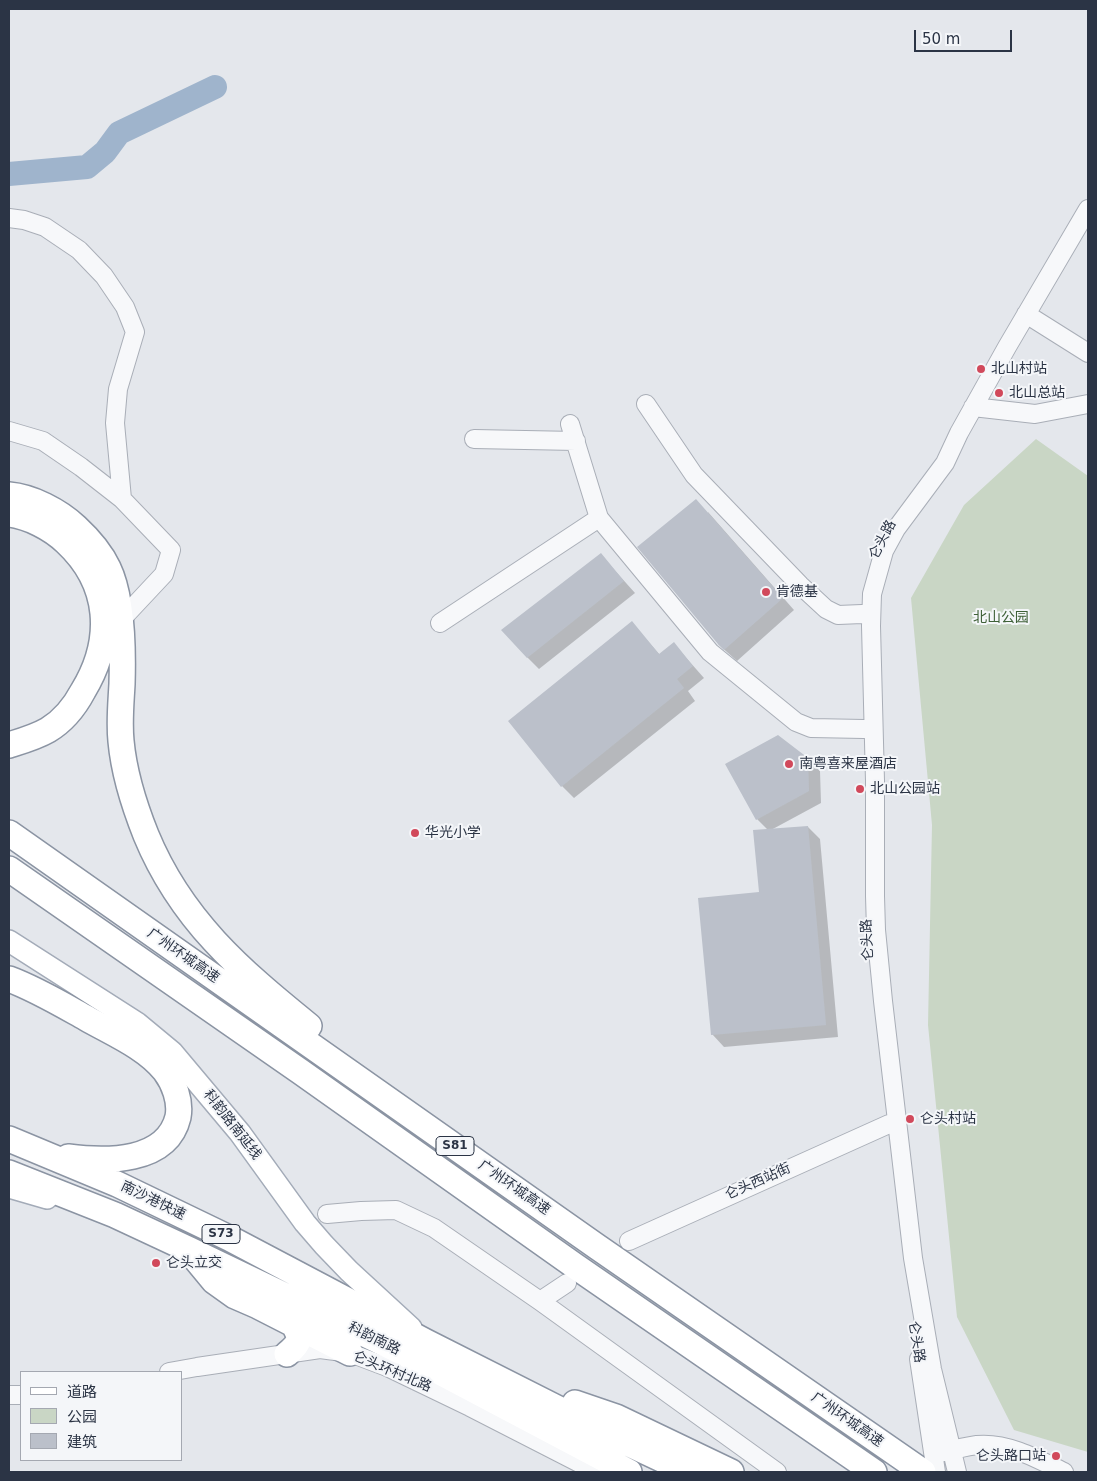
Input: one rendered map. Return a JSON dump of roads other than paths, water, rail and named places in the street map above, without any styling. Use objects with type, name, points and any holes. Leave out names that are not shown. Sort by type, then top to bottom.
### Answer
[{"type":"highway","points":[[11,500],[68,519],[86,536],[98,551],[109,570],[120,610],[122,666],[121,739],[124,765],[130,791],[141,822],[158,861],[171,884],[199,924],[231,960],[280,1003],[450,1142]]},
{"type":"highway","points":[[9,745],[30,739],[49,729],[65,716],[89,681],[97,663],[102,643],[104,621],[101,596],[92,572],[77,552],[58,535],[38,523],[17,515],[11,500]]},
{"type":"highway","name":"广州环城高速","points":[[9,833],[596,1246],[902,1458],[936,1459]]},
{"type":"highway","name":"广州环城高速","points":[[9,869],[575,1266],[874,1472]]},
{"type":"highway","points":[[9,883],[301,1072]]},
{"type":"highway","points":[[9,978],[58,1002],[140,1050],[165,1071],[173,1085],[178,1100],[175,1126],[168,1138],[157,1147],[145,1153],[132,1156],[100,1158],[46,1154]]},
{"type":"highway","name":"南沙港快速","points":[[10,1138],[117,1184],[229,1238],[426,1342]]},
{"type":"highway","name":"南沙港快速","points":[[9,1173],[115,1215]]},
{"type":"highway","name":"科韵南路","points":[[115,1215],[400,1351],[600,1466],[629,1472]]},
{"type":"highway","points":[[190,1250],[205,1272],[224,1289],[350,1353]]},
{"type":"highway","points":[[287,1354],[295,1347],[299,1338],[298,1331],[293,1324]]},
{"type":"highway","points":[[426,1342],[608,1434],[689,1472]]},
{"type":"highway","points":[[526,1392],[585,1406],[616,1417],[730,1472]]},
{"type":"main road","name":"科韵路南延线","points":[[9,941],[137,1024],[172,1052],[240,1133],[305,1223],[324,1245],[349,1271],[426,1342]]},
{"type":"main road","points":[[9,1187],[115,1215]]},
{"type":"street","name":"仑头路","points":[[936,1472],[932,1369],[913,1258],[881,983],[875,896],[872,594],[884,551],[896,529],[945,463],[973,408],[1088,209]]},
{"type":"street","points":[[9,218],[24,220],[45,227],[79,250],[104,276],[125,307],[135,332],[118,389],[115,423],[122,499]]},
{"type":"street","points":[[1026,314],[1088,353]]},
{"type":"street","points":[[646,404],[694,474],[800,585],[826,609],[832,612],[838,614],[862,614]]},
{"type":"street","points":[[973,408],[1035,414],[1088,404]]},
{"type":"street","points":[[570,424],[599,518],[710,652],[796,722],[811,728],[864,729]]},
{"type":"street","points":[[9,431],[43,441],[122,499],[170,550],[164,574],[120,621]]},
{"type":"street","name":"仑头路","points":[[957,1472],[936,1459],[907,1282],[870,982],[867,937],[866,788],[861,639],[865,585],[870,563],[882,536],[911,490],[942,450],[959,433]]},
{"type":"street","points":[[474,439],[576,441]]},
{"type":"street","points":[[440,623],[599,518]]},
{"type":"street","name":"仑头西站街","points":[[629,1241],[889,1124]]},
{"type":"street","points":[[326,1214],[396,1210],[434,1228],[540,1301],[777,1472]]},
{"type":"street","points":[[540,1301],[567,1283]]},
{"type":"street","name":"仑头环村北路","points":[[175,1371],[320,1349],[350,1353],[387,1367],[600,1466]]},
{"type":"street","points":[[936,1459],[979,1445],[1002,1447],[1028,1454],[1064,1472]]},
{"type":"waterway","points":[[9,174],[87,167],[105,152],[119,133],[215,87]]},
{"type":"place","name":"北山村站","points":[[981,369]]},
{"type":"place","name":"北山总站","points":[[999,393]]},
{"type":"place","name":"肯德基","points":[[766,592]]},
{"type":"place","name":"南粤喜来屋酒店","points":[[789,764]]},
{"type":"place","name":"北山公园站","points":[[860,789]]},
{"type":"place","name":"华光小学","points":[[415,833]]},
{"type":"place","name":"仑头村站","points":[[910,1119]]},
{"type":"place","name":"仑头立交","points":[[156,1263]]},
{"type":"place","name":"仑头路口站","points":[[1056,1456]]},
{"type":"park label","name":"北山公园","points":[[1001,618]]}]
